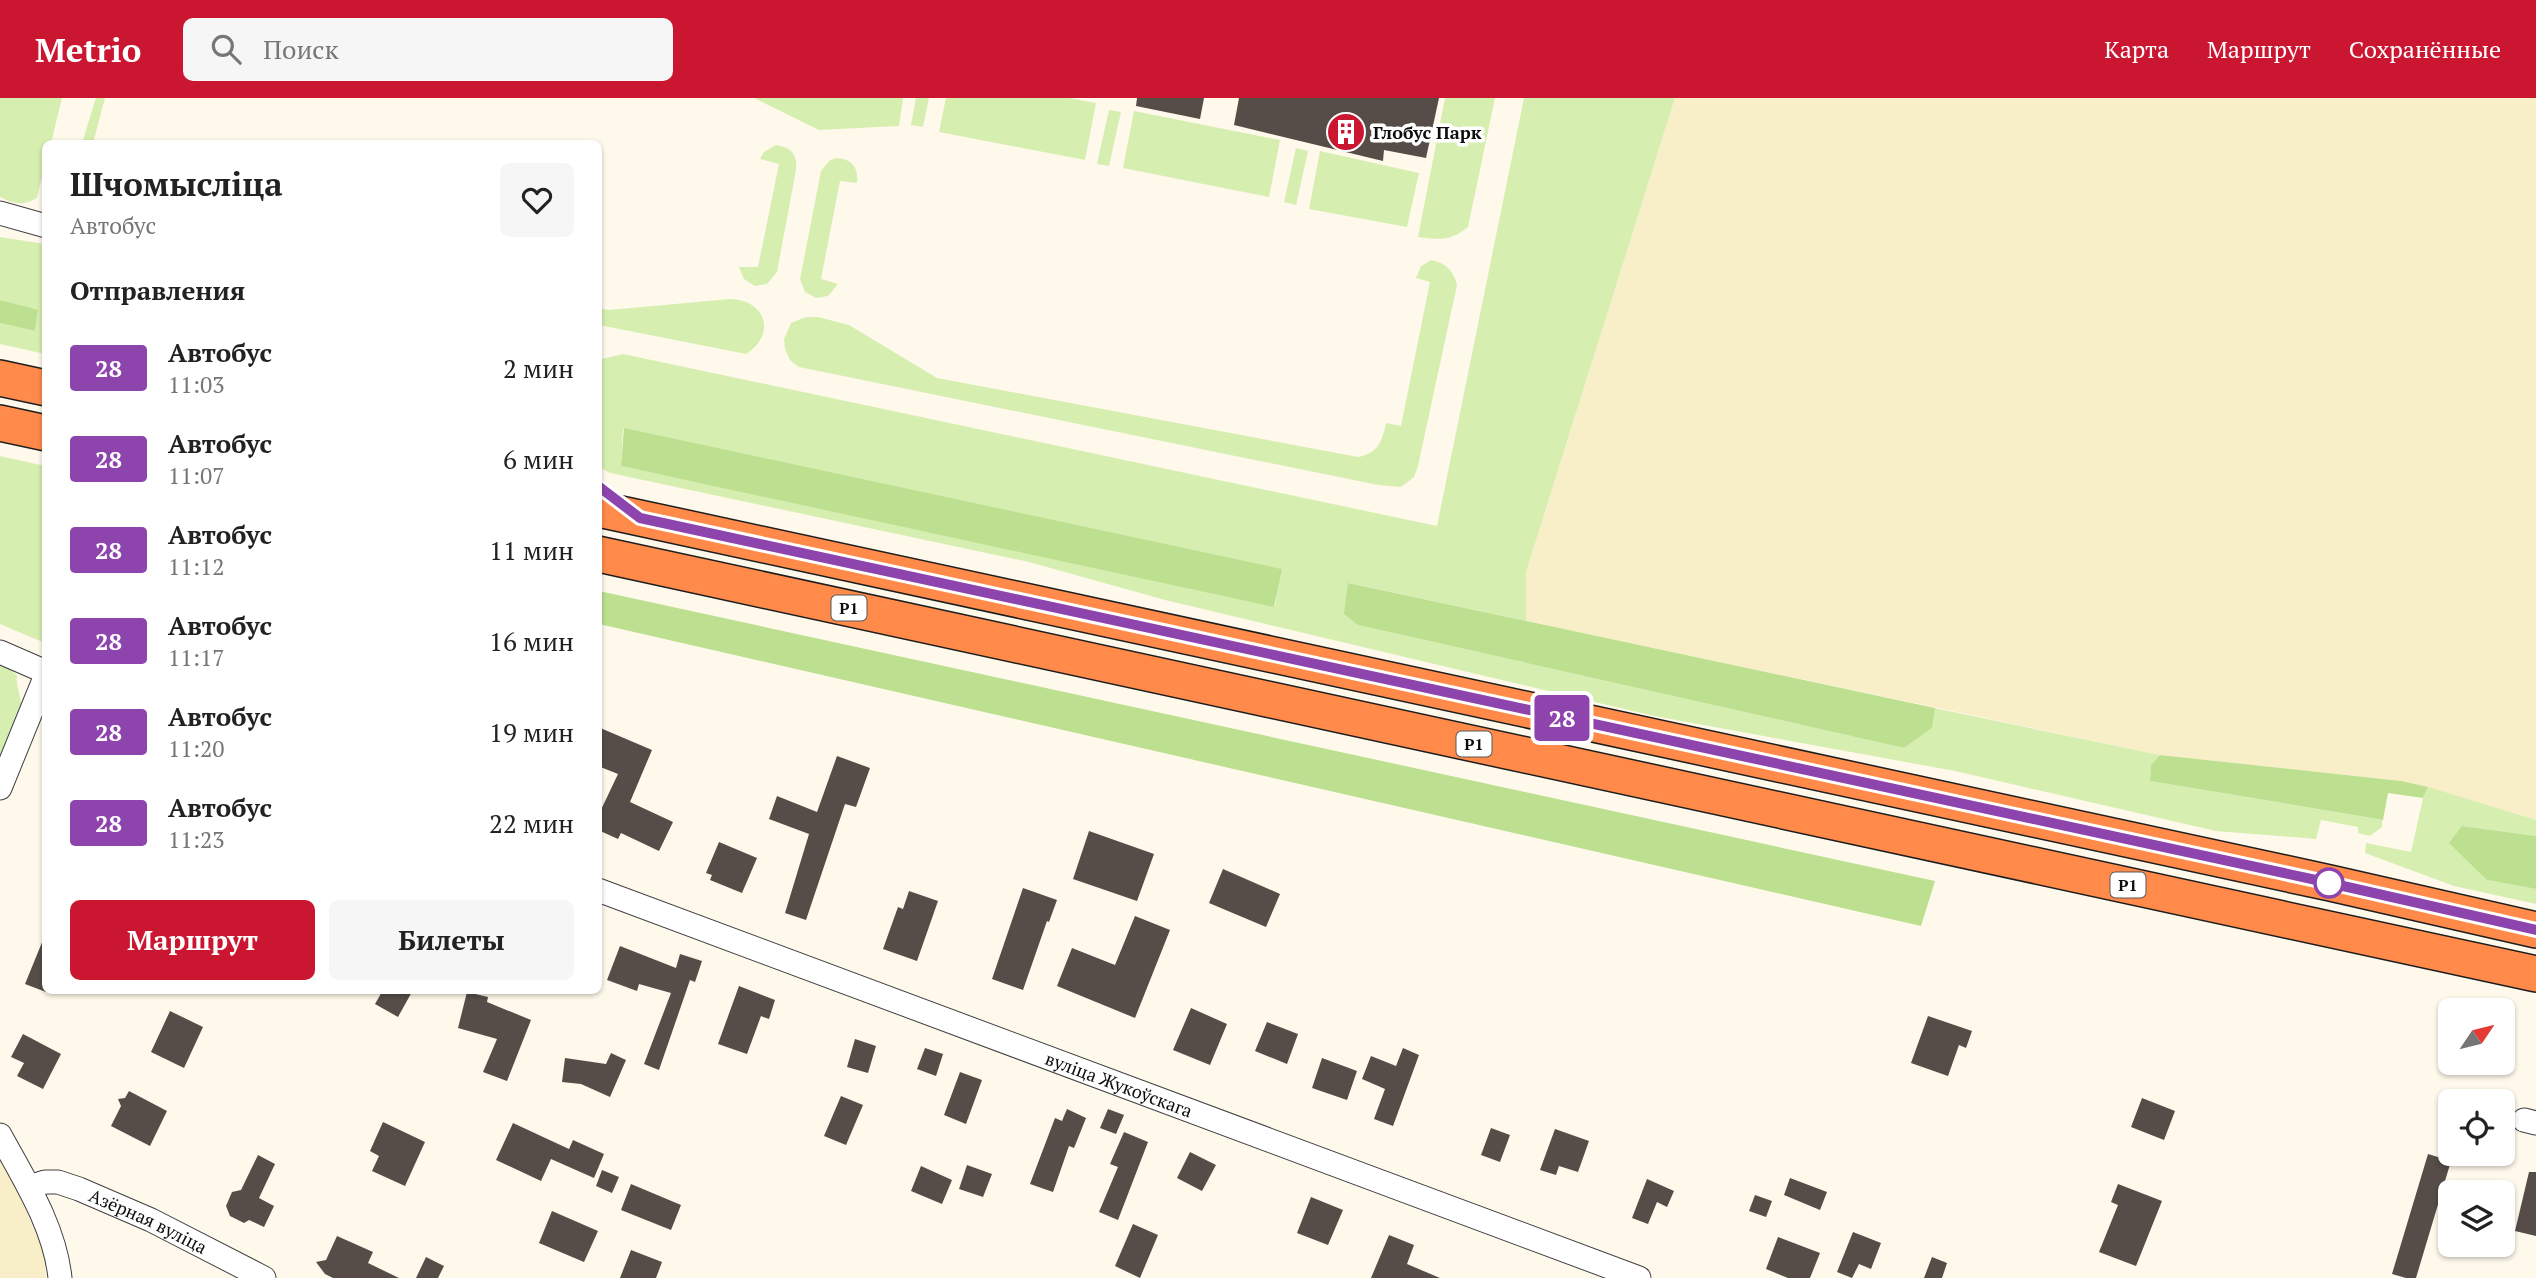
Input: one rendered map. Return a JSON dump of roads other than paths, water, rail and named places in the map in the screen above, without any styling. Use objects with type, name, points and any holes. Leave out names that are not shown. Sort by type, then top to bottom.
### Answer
[{"type":"highway","points":[[0,378],[42,387]]},
{"type":"highway","points":[[0,423],[42,432]]},
{"type":"highway","points":[[602,489],[640,518]]},
{"type":"highway","points":[[602,510],[2330,883],[2536,930]]},
{"type":"highway","name":"Р1","points":[[602,555],[2536,974]]},
{"type":"street","points":[[0,213],[42,225]]},
{"type":"street","points":[[0,652],[42,672]]},
{"type":"street","points":[[0,788],[42,684]]},
{"type":"street","name":"вуліца Жукоўскага","points":[[602,891],[1639,1278]]},
{"type":"street","points":[[0,1135],[29,1187],[47,1228],[60,1278]]},
{"type":"street","name":"Азёрная вуліца","points":[[29,1187],[45,1182],[58,1182],[79,1189],[152,1220],[264,1278]]},
{"type":"place","name":"Глобус Парк","points":[[1346,132]]}]
